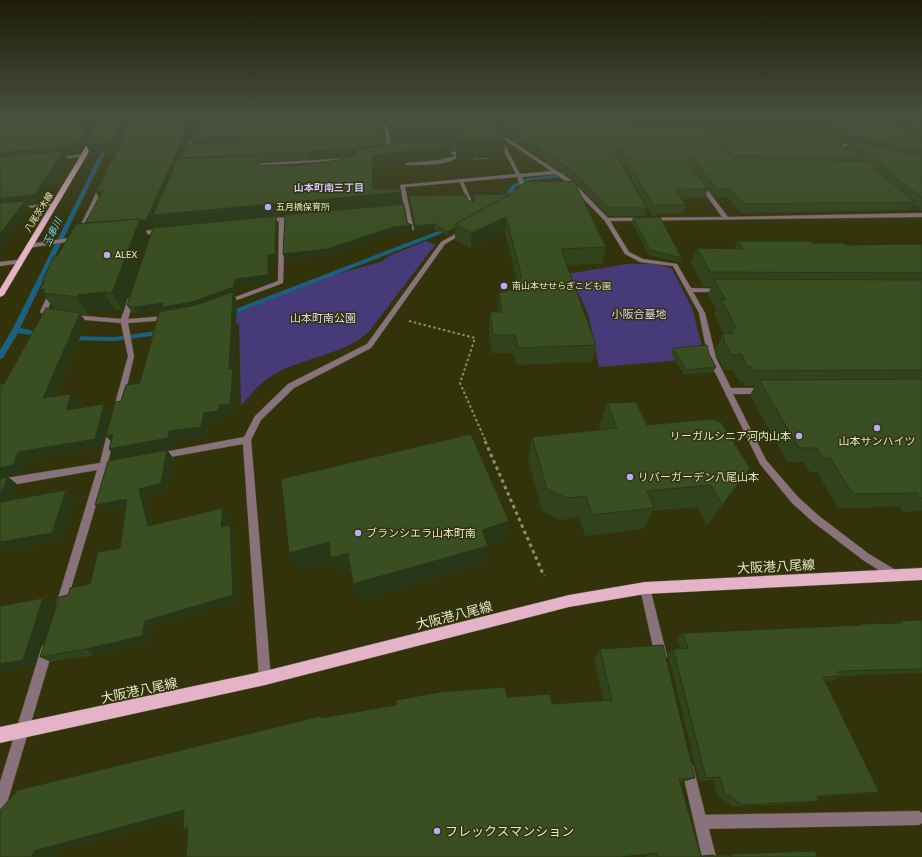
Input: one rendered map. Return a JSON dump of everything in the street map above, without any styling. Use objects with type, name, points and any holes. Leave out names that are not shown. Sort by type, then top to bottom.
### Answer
[{"type":"main road","name":"八尾茨木線","points":[[0,295],[83,157]]},
{"type":"main road","name":"大阪港八尾線","points":[[0,735],[265,678],[609,593],[645,588],[922,574]]},
{"type":"street","points":[[53,158],[63,157]]},
{"type":"street","points":[[183,161],[184,157]]},
{"type":"street","points":[[407,164],[445,161],[456,157]]},
{"type":"street","points":[[509,157],[526,191],[520,196]]},
{"type":"street","points":[[534,157],[569,181],[607,220],[627,253],[642,261],[675,265],[691,290],[702,313],[712,358],[763,462],[795,500],[834,533],[866,557],[895,575]]},
{"type":"street","points":[[242,165],[259,168],[354,158],[355,164]]},
{"type":"street","points":[[412,229],[402,186],[557,172]]},
{"type":"street","points":[[74,246],[104,181]]},
{"type":"street","points":[[461,181],[471,204]]},
{"type":"street","points":[[698,181],[726,218]]},
{"type":"street","points":[[0,210],[55,204]]},
{"type":"street","points":[[391,209],[407,207]]},
{"type":"street","points":[[914,210],[921,216]]},
{"type":"street","points":[[646,212],[650,219]]},
{"type":"street","points":[[607,220],[921,216]]},
{"type":"street","points":[[259,222],[305,217]]},
{"type":"street","points":[[218,305],[281,282],[282,219]]},
{"type":"street","points":[[265,678],[247,440],[258,418],[292,386],[369,346],[444,243],[469,228]]},
{"type":"street","points":[[130,234],[168,230]]},
{"type":"street","points":[[29,246],[85,238]]},
{"type":"street","points":[[0,264],[19,262]]},
{"type":"street","points":[[55,285],[43,312],[70,317],[124,321],[171,317]]},
{"type":"street","points":[[691,290],[723,290]]},
{"type":"street","points":[[58,614],[103,466],[131,356],[124,321],[134,291]]},
{"type":"street","points":[[729,391],[767,391]]},
{"type":"street","points":[[149,458],[247,440]]},
{"type":"street","points":[[0,483],[119,463]]},
{"type":"street","points":[[645,588],[664,671]]},
{"type":"street","points":[[0,803],[51,637]]},
{"type":"street","points":[[686,762],[709,857]]},
{"type":"street","points":[[701,822],[919,818]]},
{"type":"path","points":[[391,316],[475,338],[460,383],[544,576]]},
{"type":"green space","name":"山本町南公園","points":[[426,241],[435,245],[368,333],[345,347],[299,363],[270,377],[256,388],[241,406],[239,323],[210,333],[186,333],[333,275],[381,262],[391,255]]},
{"type":"green space","name":"小阪合墓地","points":[[627,264],[656,264],[672,269],[692,308],[705,358],[599,367],[589,317],[581,298],[567,274]]},
{"type":"building","points":[[0,157],[59,157],[35,194],[0,199]]},
{"type":"building","points":[[114,157],[175,157],[146,220],[140,221],[140,219],[85,223],[103,191],[96,192],[106,175],[104,175]]},
{"type":"building","points":[[181,157],[202,157],[181,158]]},
{"type":"building","points":[[252,157],[255,162],[260,165],[293,166],[338,160],[349,157],[372,157],[373,189],[400,189],[401,192],[153,215],[178,159]]},
{"type":"building","points":[[552,157],[617,157],[647,208],[610,208],[573,171]]},
{"type":"building","points":[[625,157],[731,157],[865,161],[915,202],[744,204],[731,189],[717,189],[692,159],[689,159],[687,163],[708,189],[675,190],[686,205],[657,205],[658,208],[655,208]]},
{"type":"building","points":[[815,157],[856,157],[857,158]]},
{"type":"building","points":[[871,157],[922,157],[922,198]]},
{"type":"building","points":[[574,181],[606,247],[561,249],[596,345],[518,348],[515,335],[493,335],[490,312],[502,312],[499,292],[518,290],[515,278],[522,278],[506,217],[471,233],[455,224],[512,193],[525,182]]},
{"type":"building","points":[[511,194],[455,224],[455,228],[448,232],[434,224],[415,226],[409,196],[466,195],[468,200],[473,202],[475,199],[473,195]]},
{"type":"building","points":[[25,201],[0,234],[0,203]]},
{"type":"building","points":[[404,204],[407,223],[412,225],[394,227],[327,249],[283,254],[285,215]]},
{"type":"building","points":[[276,216],[275,254],[268,255],[268,275],[235,279],[234,287],[192,302],[162,307],[163,303],[134,307],[127,305],[153,228]]},
{"type":"building","points":[[660,217],[682,258],[650,250],[633,218]]},
{"type":"building","points":[[140,219],[112,293],[104,292],[78,295],[77,297],[43,293],[45,289],[40,290],[45,281],[42,281],[54,256],[58,255],[76,224]]},
{"type":"building","points":[[738,241],[810,241],[812,243],[843,243],[846,245],[922,244],[922,273],[710,272],[697,248],[743,249]]},
{"type":"building","points":[[714,279],[922,280],[922,370],[753,371],[751,367],[748,367],[741,354],[732,355],[725,343],[723,334],[734,333],[731,328],[736,328],[721,299],[726,300]]},
{"type":"building","points":[[233,292],[229,369],[233,369],[230,404],[219,405],[218,411],[204,413],[201,427],[169,431],[168,438],[109,449],[113,435],[106,436],[115,402],[121,401],[126,385],[140,383],[159,312],[196,305]]},
{"type":"building","points":[[46,308],[80,313],[43,398],[71,394],[66,410],[104,404],[95,439],[18,452],[13,465],[0,468],[0,384],[4,384]]},
{"type":"building","points":[[707,345],[709,354],[716,367],[686,370],[673,348]]},
{"type":"building","points":[[922,379],[922,498],[920,498],[917,493],[853,494],[830,458],[823,458],[817,448],[799,448],[759,380]]},
{"type":"building","points":[[636,402],[647,425],[710,419],[721,422],[750,468],[722,505],[711,485],[647,491],[654,508],[592,515],[586,496],[567,498],[547,489],[532,437],[617,428],[607,403]]},
{"type":"building","points":[[471,434],[509,521],[482,530],[488,546],[353,584],[348,553],[331,558],[329,542],[289,553],[281,479]]},
{"type":"building","points":[[167,450],[161,483],[139,489],[148,526],[223,508],[221,527],[230,525],[233,595],[145,621],[142,636],[86,649],[40,657],[59,597],[68,595],[70,588],[90,584],[98,552],[120,548],[127,499],[95,505],[108,461]]},
{"type":"building","points":[[8,477],[0,495],[0,478]]},
{"type":"building","points":[[66,490],[52,533],[0,542],[0,502]]},
{"type":"building","points":[[43,598],[23,660],[0,664],[0,606]]},
{"type":"building","points":[[922,620],[922,669],[839,671],[841,676],[823,677],[879,792],[816,796],[819,801],[742,805],[725,793],[720,777],[706,778],[673,649],[688,648],[683,633],[902,623],[900,621]]},
{"type":"building","points":[[663,645],[695,778],[679,779],[701,856],[714,855],[716,857],[658,857],[657,853],[621,857],[186,857],[188,827],[183,829],[184,810],[34,851],[32,857],[0,857],[0,810],[18,790],[321,716],[321,718],[396,705],[396,700],[440,692],[505,687],[507,697],[550,694],[552,704],[612,700],[600,649]]},
{"type":"building","points":[[815,851],[817,857],[731,857],[732,854]]},
{"type":"waterway","name":"玉串川","points":[[16,330],[101,157]]},
{"type":"waterway","points":[[501,201],[507,197],[514,186],[529,179],[555,176],[572,171],[573,169]]},
{"type":"waterway","points":[[226,314],[451,228]]},
{"type":"waterway","name":"玉串川","points":[[0,356],[16,330]]},
{"type":"waterway","points":[[16,330],[44,335]]},
{"type":"waterway","points":[[67,338],[114,339],[164,332]]},
{"type":"place","name":"五月橋保育所","points":[[268,207]]},
{"type":"place","name":"ALEX","points":[[107,255]]},
{"type":"place","name":"南山本せせらぎこども園","points":[[504,286]]},
{"type":"place","name":"山本サンハイツ","points":[[877,428]]},
{"type":"place","name":"リーガルシニア河内山本","points":[[799,436]]},
{"type":"place","name":"リバーガーデン八尾山本","points":[[630,477]]},
{"type":"place","name":"ブランシエラ山本町南","points":[[358,533]]},
{"type":"place","name":"フレックスマンション","points":[[437,831]]},
{"type":"district","name":"山本町南三丁目","points":[[329,187]]}]
